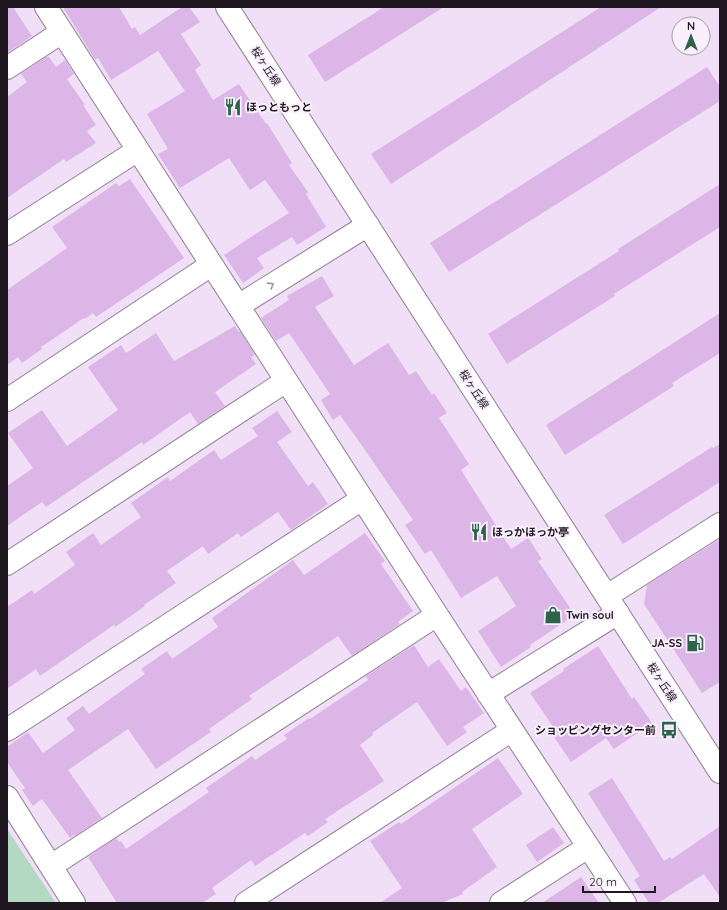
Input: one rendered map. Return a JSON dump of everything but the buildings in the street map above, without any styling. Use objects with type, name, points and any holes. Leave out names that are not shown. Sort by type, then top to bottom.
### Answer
[{"type":"street","points":[[46,7],[488,694],[625,903]]},
{"type":"street","name":"桜ヶ丘線","points":[[228,7],[720,772]]},
{"type":"street","points":[[7,68],[62,32]]},
{"type":"street","points":[[7,234],[138,150]]},
{"type":"street","points":[[238,306],[368,226]]},
{"type":"street","points":[[7,400],[211,264]]},
{"type":"street","points":[[7,564],[286,381]]},
{"type":"street","points":[[7,730],[362,499]]},
{"type":"street","points":[[488,694],[613,605],[720,524]]},
{"type":"street","points":[[51,866],[437,615]]},
{"type":"street","points":[[246,903],[512,730]]},
{"type":"street","points":[[7,797],[74,903]]},
{"type":"street","points":[[501,903],[588,847]]},
{"type":"green space","points":[[7,829],[56,903],[7,903]]},
{"type":"place","name":"ほっともっと","points":[[233,107]]},
{"type":"place","name":"ほっかほっか亭","points":[[479,532]]},
{"type":"place","name":"Twin soul","points":[[553,615]]},
{"type":"place","name":"JA-SS","points":[[695,643]]},
{"type":"place","name":"ショッピングセンター前","points":[[669,730]]}]
